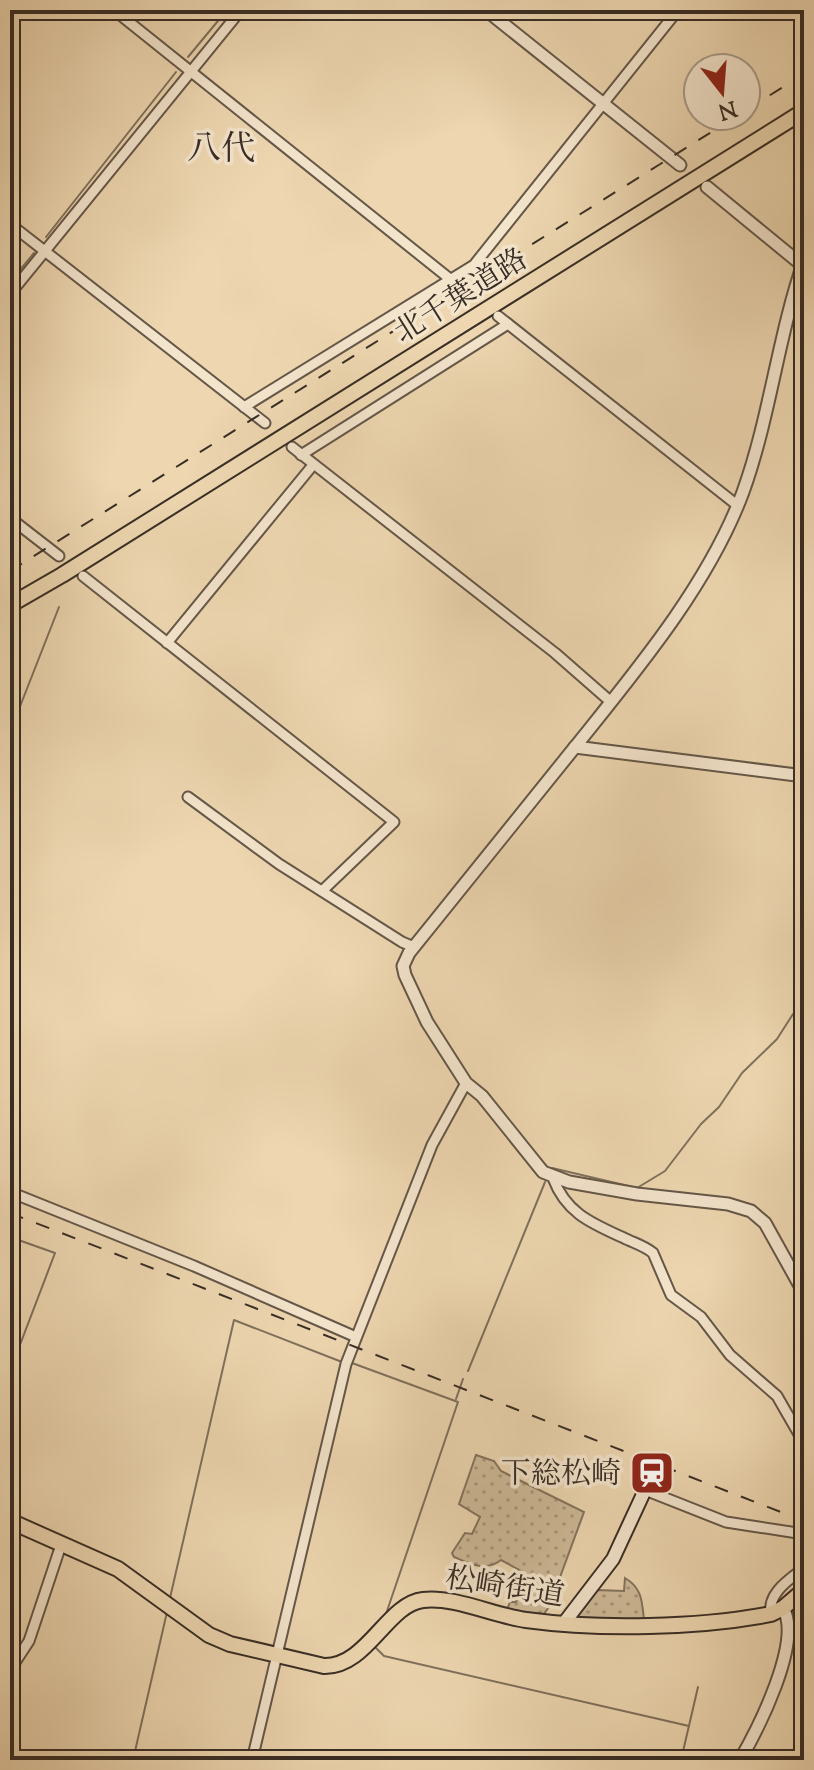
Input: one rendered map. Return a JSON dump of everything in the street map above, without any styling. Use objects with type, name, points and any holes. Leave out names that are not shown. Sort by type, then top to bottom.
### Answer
[{"type":"main road","name":"北千葉道路","points":[[10,605],[804,111]]},
{"type":"main road","name":"北千葉道路","points":[[10,595],[143,523]]},
{"type":"main road","points":[[564,1623],[613,1559],[645,1490]]},
{"type":"main road","name":"松崎街道","points":[[10,1521],[118,1569],[209,1635],[230,1644],[324,1666],[338,1665],[355,1655],[405,1608],[426,1599],[513,1618],[564,1623],[688,1624],[777,1611]]},
{"type":"main road","points":[[777,1611],[804,1590]]},
{"type":"street","points":[[114,10],[470,295]]},
{"type":"street","points":[[10,294],[241,10]]},
{"type":"street","points":[[486,10],[680,165]]},
{"type":"street","points":[[244,407],[474,265],[678,10]]},
{"type":"street","points":[[707,187],[803,263],[747,479],[737,505],[712,554],[656,646],[414,947],[403,966],[407,983],[427,1022],[466,1083],[482,1096],[532,1159],[553,1178],[560,1198],[585,1218],[653,1253],[671,1295],[701,1317],[730,1355],[777,1396],[804,1443]]},
{"type":"street","points":[[10,224],[265,423]]},
{"type":"street","points":[[498,316],[737,505]]},
{"type":"street","points":[[301,455],[508,324]]},
{"type":"street","points":[[292,447],[555,653],[611,702]]},
{"type":"street","points":[[167,643],[313,465]]},
{"type":"street","points":[[10,518],[59,556]]},
{"type":"street","points":[[83,576],[394,822],[322,891]]},
{"type":"street","points":[[575,747],[804,776]]},
{"type":"street","points":[[188,797],[279,864],[414,947]]},
{"type":"street","points":[[252,1760],[342,1379],[432,1145],[466,1083]]},
{"type":"street","points":[[553,1178],[637,1194],[728,1204],[751,1211],[765,1223],[804,1293]]},
{"type":"street","points":[[10,1192],[194,1266],[356,1337]]},
{"type":"street","points":[[645,1490],[726,1522],[804,1534]]},
{"type":"street","points":[[10,1670],[29,1641],[62,1542]]},
{"type":"street","points":[[740,1760],[781,1673],[787,1617],[770,1603],[777,1592],[804,1568]]},
{"type":"shaded area","points":[[476,1455],[494,1461],[501,1471],[584,1512],[549,1607],[540,1619],[506,1612],[510,1602],[516,1602],[523,1572],[501,1560],[489,1566],[478,1566],[454,1557],[452,1553],[465,1533],[472,1534],[480,1517],[459,1504]]},
{"type":"shaded area","points":[[625,1578],[638,1591],[644,1620],[577,1620],[576,1614],[597,1590],[624,1591]]},
{"type":"waterway","points":[[188,57],[227,10]]},
{"type":"waterway","points":[[46,237],[176,72]]},
{"type":"waterway","points":[[10,282],[34,253]]},
{"type":"waterway","points":[[10,732],[59,607]]},
{"type":"waterway","points":[[551,1170],[637,1188],[665,1171],[701,1124],[719,1107],[742,1073],[777,1039],[793,1014],[804,1015]]},
{"type":"waterway","points":[[468,1371],[545,1182]]},
{"type":"waterway","points":[[10,1237],[55,1253],[10,1371]]},
{"type":"waterway","points":[[170,1598],[234,1320],[342,1362]]},
{"type":"waterway","points":[[352,1363],[458,1402],[386,1614]]},
{"type":"waterway","points":[[456,1399],[463,1379]]},
{"type":"waterway","points":[[133,1760],[167,1612]]},
{"type":"waterway","points":[[374,1646],[384,1656],[689,1726]]},
{"type":"waterway","points":[[681,1760],[698,1687]]},
{"type":"waterway","points":[[732,1760],[744,1742]]},
{"type":"railway","points":[[762,100],[804,74]]},
{"type":"railway","points":[[10,571],[711,132]]},
{"type":"railway","points":[[10,1213],[804,1521]]},
{"type":"place","name":"下総松崎","points":[[652,1473]]},
{"type":"district","name":"八代","points":[[221,147]]}]
